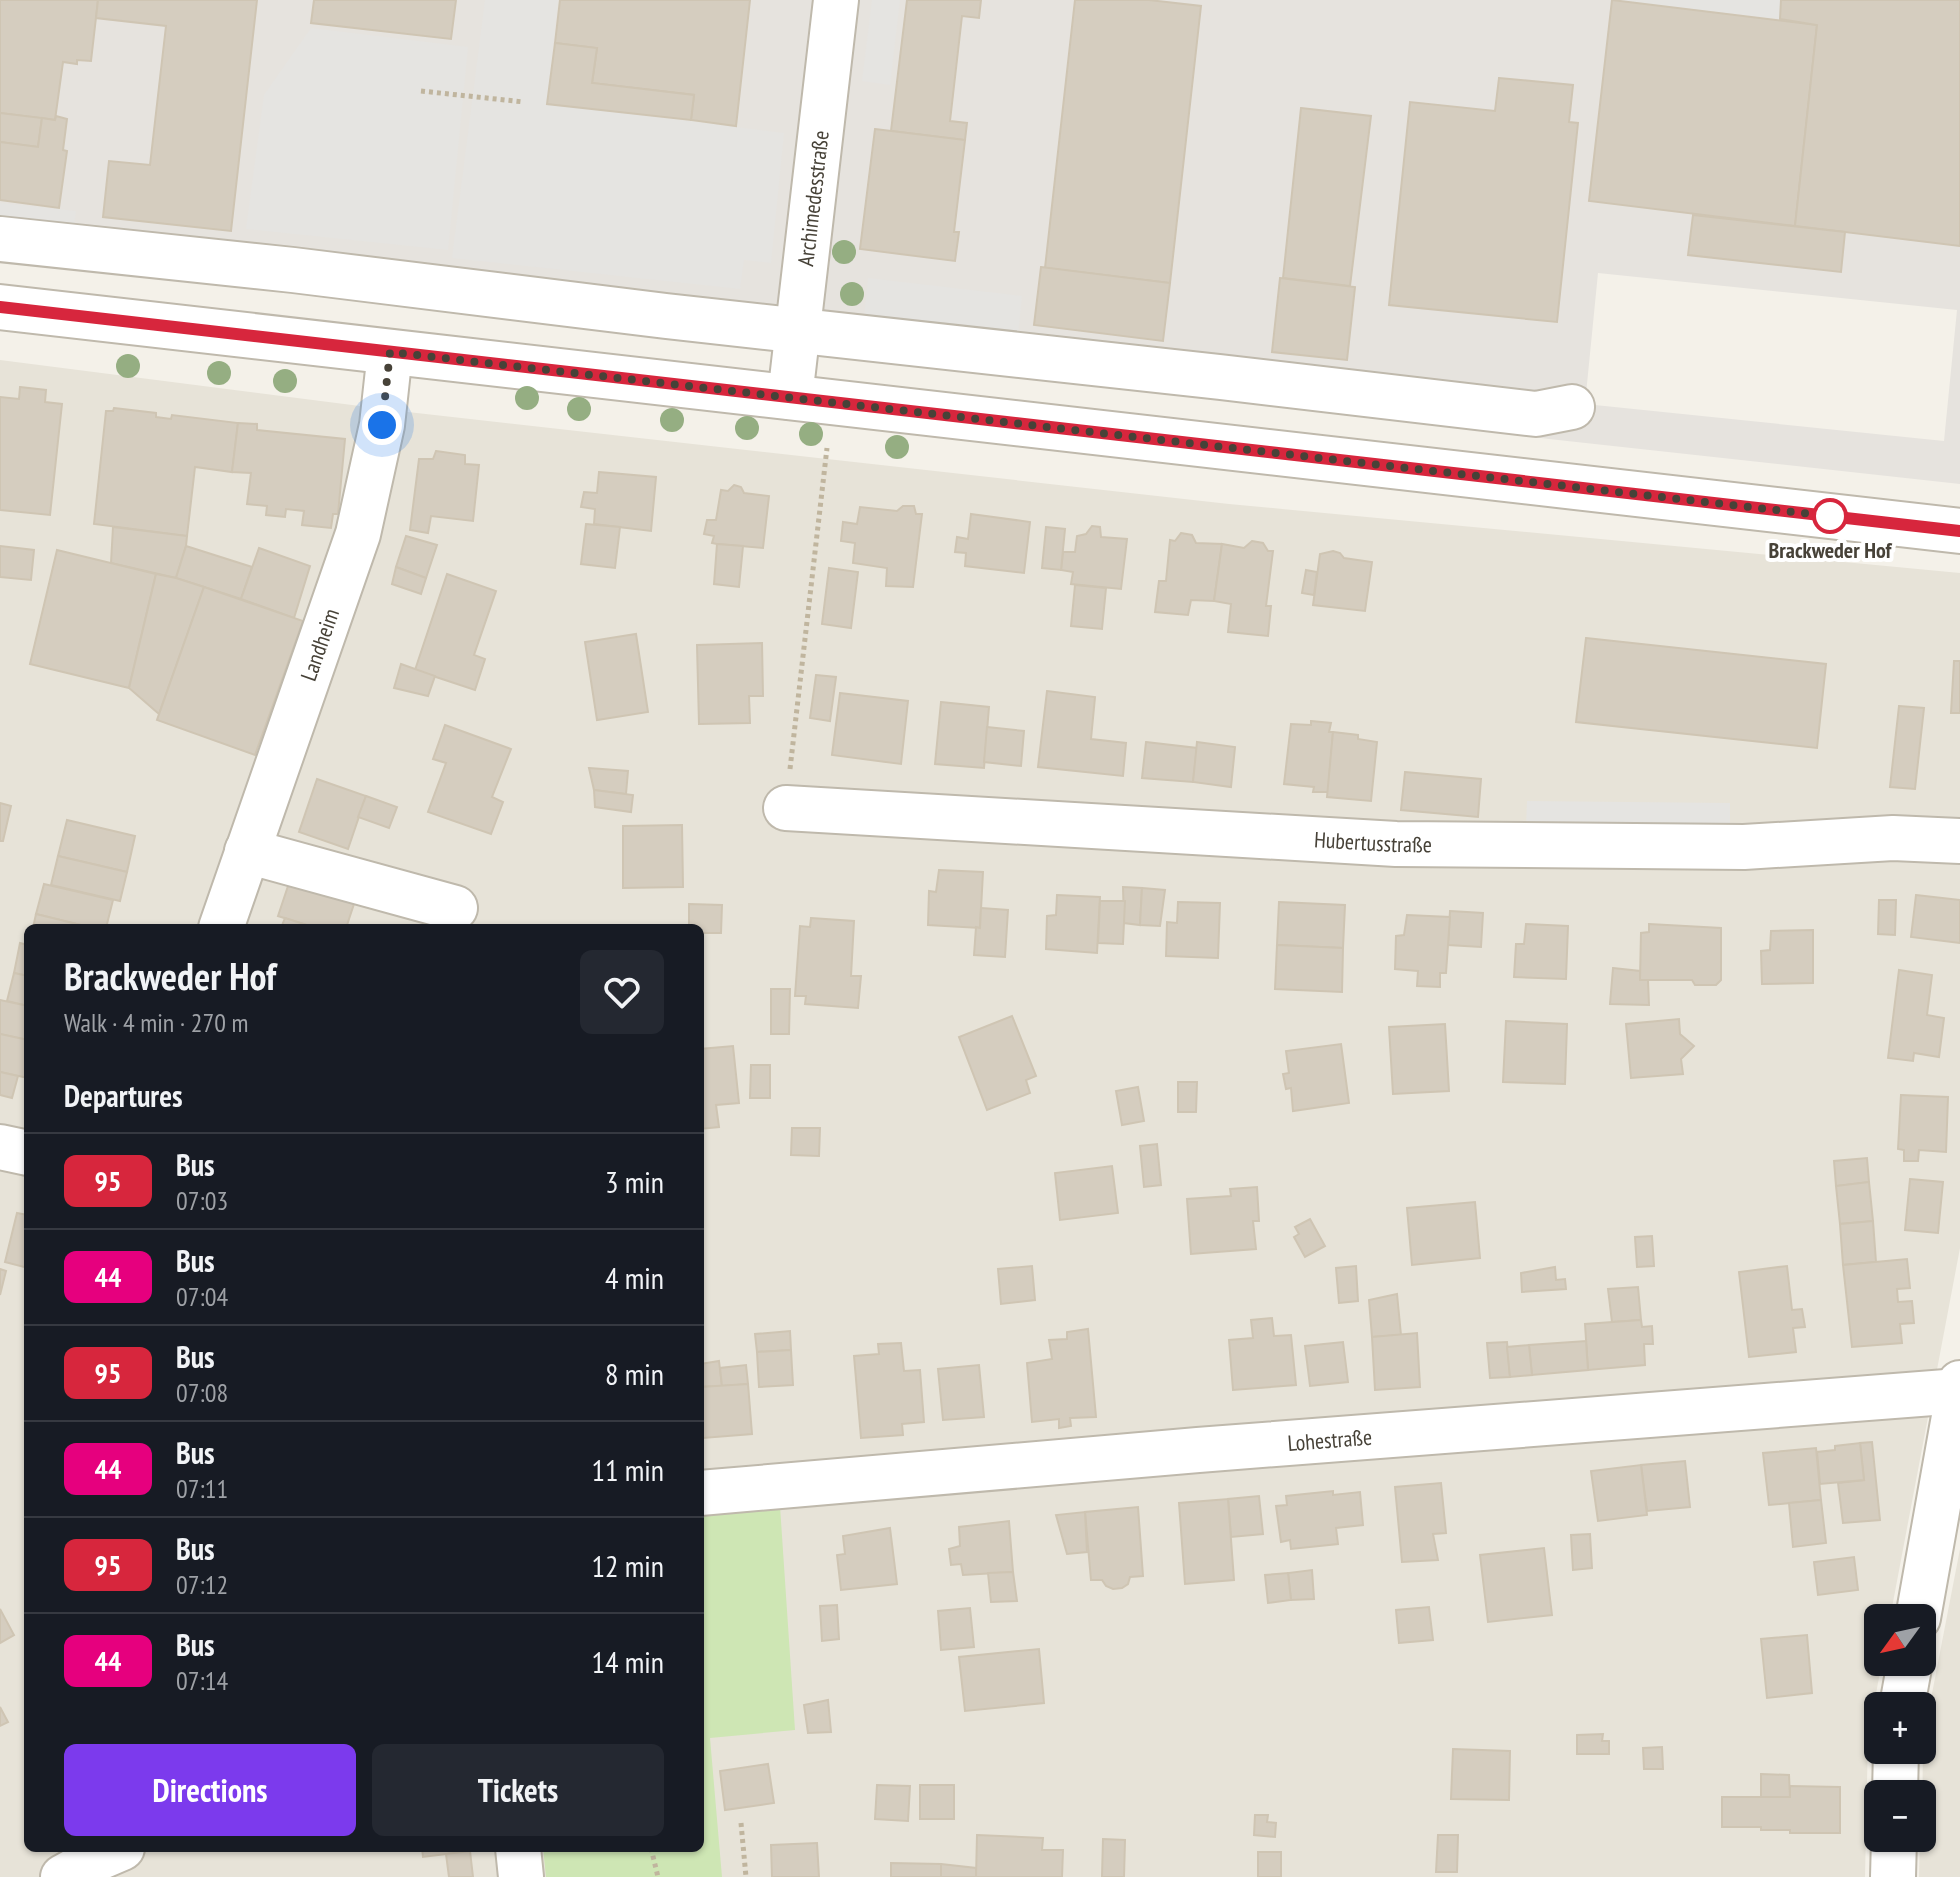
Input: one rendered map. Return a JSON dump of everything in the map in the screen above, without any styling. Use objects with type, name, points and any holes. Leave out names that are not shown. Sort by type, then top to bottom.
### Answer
[{"type":"street","name":"Archimedesstraße","points":[[790,397],[836,0]]},
{"type":"street","points":[[0,239],[1536,414],[1572,407]]},
{"type":"street","points":[[0,307],[1960,531]]},
{"type":"street","name":"Landheim","points":[[222,924],[358,534],[382,425],[390,352]]},
{"type":"street","points":[[1378,465],[1387,396]]},
{"type":"street","name":"Hubertusstraße","points":[[786,808],[1396,844],[1730,847],[1893,838],[1960,841]]},
{"type":"street","points":[[247,851],[455,908]]},
{"type":"street","points":[[0,1147],[24,1152]]},
{"type":"street","points":[[1920,1604],[1959,1387]]},
{"type":"street","name":"Lohestraße","points":[[704,1493],[1959,1387]]},
{"type":"street","points":[[63,1877],[113,1852]]},
{"type":"street","points":[[518,1852],[521,1877]]},
{"type":"street","points":[[1893,1877],[1894,1852]]},
{"type":"path","points":[[421,91],[524,102]]},
{"type":"path","points":[[786,808],[827,448]]},
{"type":"path","points":[[741,1823],[746,1877]]},
{"type":"path","points":[[652,1852],[658,1877]]},
{"type":"shaded area","points":[[0,0],[1960,0],[1960,484],[1549,439],[0,255]],"holes":[[[1598,273],[1957,310],[1944,441],[1585,404]]]},
{"type":"shaded area","points":[[485,0],[558,0],[547,104],[784,133],[771,263],[744,260],[740,289],[452,258]]},
{"type":"shaded area","points":[[872,0],[900,0],[890,85],[862,81]]},
{"type":"shaded area","points":[[1609,0],[1781,0],[1780,19]]},
{"type":"shaded area","points":[[311,28],[468,47],[448,250],[246,229],[264,95]]},
{"type":"shaded area","points":[[0,203],[76,211],[74,226],[0,218]]},
{"type":"shaded area","points":[[868,278],[1022,296],[1018,335],[864,317]]},
{"type":"shaded area","points":[[0,360],[399,411],[1229,504],[1960,573],[1960,1248],[1893,1604],[1864,1604],[1864,1676],[1879,1676],[1876,1692],[1864,1692],[1864,1764],[1867,1764],[1867,1780],[1864,1780],[1865,1877],[0,1877]]},
{"type":"shaded area","points":[[1527,801],[1730,803],[1730,832],[1526,829]]},
{"type":"shaded area","points":[[1960,1549],[1960,1877],[1919,1877],[1920,1852],[1936,1852],[1936,1780],[1923,1780],[1923,1764],[1936,1764],[1936,1692],[1932,1692]]},
{"type":"green space","points":[[780,1506],[795,1730],[710,1738],[722,1877],[546,1877],[543,1852],[704,1852],[704,1514]]},
{"type":"building","points":[[0,0],[98,0],[91,61],[77,60],[77,64],[63,62],[55,120],[0,113]]},
{"type":"building","points":[[98,0],[257,0],[231,231],[103,217],[109,161],[150,165],[166,26],[96,18]]},
{"type":"building","points":[[314,0],[456,0],[451,39],[311,23]]},
{"type":"building","points":[[560,0],[750,0],[736,126],[691,120],[694,95],[592,83],[597,48],[555,43]]},
{"type":"building","points":[[907,0],[981,0],[979,18],[962,16],[950,121],[967,123],[965,140],[891,131]]},
{"type":"building","points":[[1075,0],[1149,0],[1201,6],[1170,283],[1045,268]]},
{"type":"building","points":[[1612,0],[1817,25],[1795,226],[1589,201]]},
{"type":"building","points":[[1781,0],[1960,0],[1960,246],[1795,226],[1817,25],[1780,19]]},
{"type":"building","points":[[555,43],[597,48],[592,83],[694,95],[691,120],[547,104]]},
{"type":"building","points":[[1499,78],[1573,85],[1569,122],[1578,123],[1557,322],[1389,305],[1410,102],[1495,111]]},
{"type":"building","points":[[1301,108],[1371,116],[1350,286],[1283,278]]},
{"type":"building","points":[[0,113],[42,118],[38,147],[0,142]]},
{"type":"building","points":[[56,116],[67,119],[63,150],[67,151],[59,208],[0,200],[0,142],[38,147],[42,118],[55,120]]},
{"type":"building","points":[[875,129],[965,140],[954,232],[959,232],[955,261],[860,249]]},
{"type":"building","points":[[1693,215],[1845,232],[1841,272],[1688,255]]},
{"type":"building","points":[[1041,267],[1170,283],[1163,341],[1034,325]]},
{"type":"building","points":[[1280,278],[1355,287],[1347,360],[1272,352]]},
{"type":"building","points":[[20,387],[46,390],[45,402],[62,404],[50,515],[0,510],[0,397],[19,399]]},
{"type":"building","points":[[114,408],[156,413],[156,417],[171,419],[172,415],[238,423],[232,472],[195,467],[187,536],[94,524],[106,411],[113,411]]},
{"type":"building","points":[[238,423],[257,424],[257,430],[345,439],[338,514],[333,514],[331,528],[302,525],[304,511],[286,509],[285,517],[266,515],[267,506],[247,504],[251,473],[232,472]]},
{"type":"building","points":[[436,451],[465,455],[465,464],[479,465],[473,521],[431,516],[428,533],[410,530],[419,459],[433,459]]},
{"type":"building","points":[[599,472],[656,477],[651,531],[594,524],[595,509],[581,507],[584,492],[597,493]]},
{"type":"building","points":[[734,485],[741,487],[744,493],[769,496],[763,548],[712,543],[714,536],[704,534],[707,520],[716,520],[721,490],[728,491]]},
{"type":"building","points":[[903,506],[914,506],[916,514],[922,514],[913,587],[886,586],[887,568],[853,563],[855,543],[841,541],[843,522],[857,524],[860,507],[897,511]]},
{"type":"building","points":[[971,514],[1030,522],[1024,573],[965,566],[966,553],[955,552],[957,537],[968,539]]},
{"type":"building","points":[[586,524],[620,527],[615,568],[581,564]]},
{"type":"building","points":[[1092,526],[1100,527],[1101,537],[1127,539],[1121,589],[1071,584],[1073,572],[1061,570],[1063,552],[1075,552],[1077,536],[1086,534]]},
{"type":"building","points":[[113,527],[187,536],[176,578],[111,563]]},
{"type":"building","points":[[1046,527],[1065,529],[1061,570],[1042,568]]},
{"type":"building","points":[[1181,533],[1192,535],[1196,543],[1222,544],[1214,601],[1191,600],[1188,615],[1155,612],[1159,581],[1166,581],[1170,540],[1175,541]]},
{"type":"building","points":[[406,536],[437,545],[426,578],[396,567]]},
{"type":"building","points":[[1252,541],[1263,543],[1268,551],[1273,551],[1266,606],[1271,606],[1268,636],[1228,632],[1231,604],[1214,601],[1222,544],[1244,548]]},
{"type":"building","points":[[717,544],[743,546],[739,587],[714,584]]},
{"type":"building","points":[[0,546],[34,550],[31,580],[0,577]]},
{"type":"building","points":[[186,546],[252,567],[241,599],[176,578]]},
{"type":"building","points":[[259,548],[310,566],[294,618],[241,599]]},
{"type":"building","points":[[57,550],[156,574],[129,688],[30,664]]},
{"type":"building","points":[[1333,551],[1344,558],[1372,562],[1365,611],[1313,605],[1320,554]]},
{"type":"building","points":[[396,567],[426,578],[421,594],[392,584]]},
{"type":"building","points":[[829,568],[858,572],[851,628],[822,624]]},
{"type":"building","points":[[1306,570],[1317,572],[1314,595],[1302,593]]},
{"type":"building","points":[[156,574],[204,587],[159,714],[129,688]]},
{"type":"building","points":[[447,574],[496,591],[474,655],[485,659],[475,690],[415,670]]},
{"type":"building","points":[[1075,585],[1106,588],[1102,629],[1071,626]]},
{"type":"building","points":[[204,587],[303,621],[255,755],[157,720]]},
{"type":"building","points":[[636,634],[648,712],[597,720],[585,642]]},
{"type":"building","points":[[1586,638],[1826,664],[1817,748],[1576,722]]},
{"type":"building","points":[[762,643],[763,696],[749,696],[750,723],[699,724],[697,645]]},
{"type":"building","points":[[1954,661],[1960,661],[1960,713],[1951,713]]},
{"type":"building","points":[[401,664],[435,676],[428,696],[394,688]]},
{"type":"building","points":[[816,675],[836,677],[830,721],[810,718]]},
{"type":"building","points":[[1047,691],[1095,697],[1091,739],[1126,743],[1123,776],[1038,767]]},
{"type":"building","points":[[840,693],[908,701],[901,764],[832,755]]},
{"type":"building","points":[[941,702],[989,707],[984,768],[935,764]]},
{"type":"building","points":[[1899,706],[1924,708],[1915,789],[1890,787]]},
{"type":"building","points":[[1311,721],[1331,723],[1328,792],[1313,792],[1314,787],[1284,784],[1291,724],[1311,725]]},
{"type":"building","points":[[445,725],[511,749],[492,797],[503,802],[491,834],[428,812],[446,763],[433,759]]},
{"type":"building","points":[[987,727],[1024,731],[1021,766],[984,762]]},
{"type":"building","points":[[1333,732],[1358,735],[1358,739],[1377,742],[1371,801],[1327,797]]},
{"type":"building","points":[[1146,742],[1197,748],[1193,782],[1142,778]]},
{"type":"building","points":[[1197,742],[1235,747],[1231,787],[1193,782]]},
{"type":"building","points":[[589,768],[628,771],[626,794],[594,790]]},
{"type":"building","points":[[1405,772],[1481,779],[1478,817],[1401,810]]},
{"type":"building","points":[[317,779],[366,796],[348,849],[299,832]]},
{"type":"building","points":[[594,790],[633,795],[631,812],[595,807]]},
{"type":"building","points":[[366,796],[397,807],[389,828],[358,817]]},
{"type":"building","points":[[0,803],[11,806],[3,841],[0,841]]},
{"type":"building","points":[[67,820],[135,836],[127,872],[58,856]]},
{"type":"building","points":[[682,825],[683,887],[623,888],[623,826]]},
{"type":"building","points":[[58,856],[127,872],[120,901],[51,885]]},
{"type":"building","points":[[939,870],[983,872],[980,928],[928,925],[929,891],[936,892]]},
{"type":"building","points":[[292,874],[357,895],[347,924],[303,924],[278,916]]},
{"type":"building","points":[[44,884],[113,900],[107,924],[77,924],[36,914]]},
{"type":"building","points":[[1123,887],[1142,888],[1140,925],[1124,923]]},
{"type":"building","points":[[1142,888],[1165,890],[1160,926],[1140,925]]},
{"type":"building","points":[[1057,895],[1100,897],[1097,953],[1046,949],[1047,916],[1056,915]]},
{"type":"building","points":[[1916,895],[1960,900],[1960,943],[1911,937]]},
{"type":"building","points":[[1879,900],[1896,900],[1895,935],[1878,934]]},
{"type":"building","points":[[1100,901],[1125,901],[1123,944],[1098,943]]},
{"type":"building","points":[[1178,902],[1220,903],[1218,958],[1166,956],[1167,922],[1177,923]]},
{"type":"building","points":[[1279,902],[1345,905],[1343,948],[1277,945]]},
{"type":"building","points":[[689,904],[722,905],[721,933],[704,933],[704,924],[689,924]]},
{"type":"building","points":[[981,908],[1008,910],[1005,957],[974,955]]},
{"type":"building","points":[[1450,911],[1483,913],[1481,947],[1448,945]]},
{"type":"building","points":[[36,914],[77,924],[34,924]]},
{"type":"building","points":[[1407,915],[1450,917],[1446,973],[1440,973],[1440,987],[1417,986],[1418,971],[1395,969],[1396,936],[1404,935]]},
{"type":"building","points":[[285,918],[304,924],[283,924]]},
{"type":"building","points":[[811,918],[854,921],[851,976],[861,976],[858,1008],[805,1004],[806,996],[795,996],[800,926],[810,927]]},
{"type":"building","points":[[1526,924],[1568,926],[1566,979],[1514,977],[1516,944],[1524,944]]},
{"type":"building","points":[[1649,924],[1721,928],[1721,980],[1716,985],[1695,985],[1692,980],[1640,980],[1641,933],[1649,932]]},
{"type":"building","points":[[1813,930],[1813,983],[1762,984],[1761,951],[1770,950],[1771,931]]},
{"type":"building","points":[[20,943],[24,944],[24,975],[14,973]]},
{"type":"building","points":[[1277,945],[1343,948],[1342,992],[1275,989]]},
{"type":"building","points":[[1613,968],[1640,971],[1640,980],[1648,980],[1649,1005],[1610,1004]]},
{"type":"building","points":[[1899,970],[1932,975],[1927,1015],[1944,1018],[1939,1057],[1914,1053],[1913,1061],[1888,1058]]},
{"type":"building","points":[[14,973],[24,975],[24,1005],[7,1001]]},
{"type":"building","points":[[771,989],[790,989],[789,1034],[771,1034]]},
{"type":"building","points":[[0,1000],[24,1005],[24,1039],[0,1034]]},
{"type":"building","points":[[1012,1016],[1036,1076],[1026,1080],[1030,1093],[987,1110],[959,1037]]},
{"type":"building","points":[[1679,1019],[1680,1034],[1694,1046],[1681,1059],[1683,1074],[1631,1078],[1626,1024]]},
{"type":"building","points":[[1506,1021],[1567,1024],[1565,1084],[1503,1082]]},
{"type":"building","points":[[1445,1024],[1449,1091],[1393,1094],[1389,1027]]},
{"type":"building","points":[[0,1034],[24,1039],[24,1077],[0,1072]]},
{"type":"building","points":[[1341,1044],[1349,1103],[1293,1111],[1291,1088],[1286,1089],[1283,1074],[1289,1073],[1286,1051]]},
{"type":"building","points":[[733,1046],[739,1103],[716,1105],[719,1127],[704,1129],[704,1049]]},
{"type":"building","points":[[751,1065],[770,1065],[770,1098],[750,1098]]},
{"type":"building","points":[[0,1072],[18,1076],[12,1098],[0,1095]]},
{"type":"building","points":[[1178,1082],[1197,1082],[1196,1112],[1178,1112]]},
{"type":"building","points":[[1138,1087],[1144,1121],[1122,1125],[1116,1091]]},
{"type":"building","points":[[1901,1095],[1948,1097],[1946,1152],[1919,1150],[1918,1161],[1904,1161],[1904,1150],[1898,1149]]},
{"type":"building","points":[[792,1128],[820,1128],[819,1156],[791,1155]]},
{"type":"building","points":[[1157,1144],[1161,1185],[1144,1187],[1140,1146]]},
{"type":"building","points":[[1867,1158],[1869,1182],[1836,1186],[1834,1161]]},
{"type":"building","points":[[1112,1166],[1118,1213],[1060,1220],[1055,1173]]},
{"type":"building","points":[[1910,1179],[1943,1182],[1938,1233],[1905,1230]]},
{"type":"building","points":[[1869,1182],[1873,1221],[1840,1224],[1836,1186]]},
{"type":"building","points":[[1257,1187],[1259,1221],[1253,1221],[1256,1249],[1191,1254],[1187,1199],[1231,1196],[1230,1189]]},
{"type":"building","points":[[1475,1202],[1480,1258],[1412,1265],[1407,1208]]},
{"type":"building","points":[[17,1213],[24,1214],[24,1267],[5,1262]]},
{"type":"building","points":[[1310,1219],[1325,1246],[1305,1257],[1294,1237],[1299,1234],[1295,1227]]},
{"type":"building","points":[[1873,1221],[1876,1262],[1843,1265],[1840,1224]]},
{"type":"building","points":[[1652,1236],[1654,1266],[1637,1267],[1635,1237]]},
{"type":"building","points":[[1907,1259],[1910,1288],[1897,1289],[1898,1302],[1912,1301],[1914,1323],[1900,1324],[1902,1343],[1852,1347],[1843,1265]]},
{"type":"building","points":[[1032,1266],[1035,1300],[1001,1304],[998,1269]]},
{"type":"building","points":[[1356,1266],[1358,1301],[1339,1303],[1336,1268]]},
{"type":"building","points":[[1787,1266],[1792,1310],[1802,1309],[1805,1327],[1793,1328],[1796,1352],[1749,1357],[1739,1272]]},
{"type":"building","points":[[1555,1267],[1556,1280],[1565,1279],[1566,1289],[1522,1292],[1521,1273]]},
{"type":"building","points":[[0,1269],[6,1271],[0,1295]]},
{"type":"building","points":[[1638,1287],[1641,1320],[1612,1322],[1608,1289]]},
{"type":"building","points":[[1397,1294],[1401,1335],[1372,1337],[1369,1300]]},
{"type":"building","points":[[1272,1318],[1274,1336],[1291,1335],[1296,1385],[1233,1390],[1229,1340],[1253,1338],[1251,1320]]},
{"type":"building","points":[[1641,1320],[1642,1327],[1652,1326],[1653,1344],[1644,1344],[1645,1365],[1588,1370],[1585,1324]]},
{"type":"building","points":[[1088,1329],[1096,1417],[1070,1418],[1071,1426],[1059,1428],[1059,1419],[1032,1422],[1027,1363],[1052,1359],[1049,1340],[1067,1339],[1067,1332]]},
{"type":"building","points":[[790,1331],[791,1350],[757,1352],[755,1334]]},
{"type":"building","points":[[1417,1333],[1420,1387],[1375,1390],[1372,1337]]},
{"type":"building","points":[[1586,1341],[1588,1370],[1532,1375],[1529,1345]]},
{"type":"building","points":[[1343,1342],[1348,1382],[1310,1386],[1305,1346]]},
{"type":"building","points":[[1507,1342],[1510,1377],[1490,1378],[1487,1343]]},
{"type":"building","points":[[901,1343],[904,1371],[920,1370],[924,1422],[902,1424],[903,1435],[861,1438],[854,1356],[879,1354],[878,1344]]},
{"type":"building","points":[[1529,1345],[1532,1375],[1510,1377],[1507,1347]]},
{"type":"building","points":[[791,1350],[793,1385],[759,1387],[757,1352]]},
{"type":"building","points":[[719,1361],[722,1386],[704,1387],[704,1363]]},
{"type":"building","points":[[746,1365],[748,1384],[722,1386],[720,1368]]},
{"type":"building","points":[[979,1365],[984,1417],[943,1420],[938,1369]]},
{"type":"building","points":[[748,1384],[752,1434],[704,1438],[704,1387]]},
{"type":"building","points":[[1872,1442],[1880,1520],[1843,1523],[1838,1483],[1864,1480],[1860,1443]]},
{"type":"building","points":[[1860,1443],[1864,1480],[1820,1484],[1817,1452]]},
{"type":"building","points":[[1816,1448],[1821,1500],[1769,1505],[1763,1453]]},
{"type":"building","points":[[1685,1461],[1690,1507],[1647,1511],[1641,1465]]},
{"type":"building","points":[[1641,1465],[1647,1515],[1598,1521],[1591,1471]]},
{"type":"building","points":[[1441,1483],[1446,1533],[1433,1534],[1438,1560],[1402,1562],[1395,1487]]},
{"type":"building","points":[[1333,1491],[1333,1495],[1360,1492],[1363,1525],[1336,1528],[1338,1544],[1291,1549],[1290,1540],[1281,1542],[1276,1506],[1287,1505],[1286,1496]]},
{"type":"building","points":[[1259,1496],[1263,1534],[1231,1537],[1228,1499]]},
{"type":"building","points":[[1228,1499],[1234,1580],[1185,1584],[1179,1503]]},
{"type":"building","points":[[1821,1500],[1826,1543],[1793,1547],[1789,1503]]},
{"type":"building","points":[[1138,1507],[1143,1576],[1130,1577],[1128,1584],[1113,1589],[1102,1580],[1091,1580],[1085,1512]]},
{"type":"building","points":[[1085,1512],[1087,1552],[1067,1554],[1056,1515]]},
{"type":"building","points":[[1009,1521],[1013,1572],[963,1575],[961,1564],[951,1565],[949,1549],[960,1546],[959,1527]]},
{"type":"building","points":[[890,1528],[897,1584],[841,1590],[837,1555],[845,1554],[843,1536]]},
{"type":"building","points":[[1590,1534],[1592,1568],[1573,1570],[1571,1535]]},
{"type":"building","points":[[1544,1548],[1552,1615],[1488,1622],[1480,1555]]},
{"type":"building","points":[[1854,1557],[1858,1590],[1818,1595],[1814,1562]]},
{"type":"building","points":[[1312,1570],[1314,1599],[1291,1600],[1288,1573]]},
{"type":"building","points":[[1013,1572],[1017,1601],[991,1602],[988,1573]]},
{"type":"building","points":[[1288,1573],[1291,1600],[1268,1603],[1265,1575]]},
{"type":"building","points":[[837,1605],[839,1639],[822,1641],[820,1606]]},
{"type":"building","points":[[1429,1607],[1433,1640],[1399,1643],[1396,1610]]},
{"type":"building","points":[[970,1608],[974,1647],[941,1650],[938,1611]]},
{"type":"building","points":[[0,1609],[14,1635],[0,1643]]},
{"type":"building","points":[[1807,1635],[1812,1693],[1767,1698],[1761,1639]]},
{"type":"building","points":[[1039,1649],[1044,1703],[965,1711],[959,1657]]},
{"type":"building","points":[[828,1700],[831,1732],[808,1733],[804,1705]]},
{"type":"building","points":[[0,1707],[8,1722],[0,1726]]},
{"type":"building","points":[[1603,1734],[1602,1741],[1609,1741],[1609,1754],[1577,1754],[1577,1735]]},
{"type":"building","points":[[1662,1747],[1663,1769],[1644,1769],[1643,1748]]},
{"type":"building","points":[[1453,1749],[1510,1751],[1509,1800],[1451,1799]]},
{"type":"building","points":[[768,1764],[774,1803],[725,1810],[720,1771]]},
{"type":"building","points":[[1761,1774],[1789,1775],[1790,1797],[1761,1797]]},
{"type":"building","points":[[877,1785],[910,1786],[908,1821],[875,1819]]},
{"type":"building","points":[[920,1785],[954,1785],[954,1819],[920,1819]]},
{"type":"building","points":[[1790,1786],[1840,1787],[1840,1833],[1790,1833],[1790,1830],[1761,1830],[1761,1827],[1722,1827],[1722,1797],[1790,1797]]},
{"type":"building","points":[[1255,1815],[1268,1815],[1267,1822],[1276,1823],[1275,1837],[1254,1835]]},
{"type":"building","points":[[977,1835],[1043,1838],[1042,1850],[1063,1850],[1062,1877],[976,1877]]},
{"type":"building","points":[[1438,1835],[1458,1835],[1457,1872],[1436,1872]]},
{"type":"building","points":[[1103,1839],[1125,1840],[1124,1877],[1102,1877]]},
{"type":"building","points":[[817,1843],[819,1877],[772,1877],[771,1845]]},
{"type":"building","points":[[422,1852],[462,1852],[423,1857]]},
{"type":"building","points":[[470,1852],[473,1877],[449,1877],[446,1854]]},
{"type":"building","points":[[1258,1852],[1281,1852],[1281,1877],[1258,1877]]},
{"type":"building","points":[[891,1863],[941,1864],[941,1877],[891,1877]]},
{"type":"building","points":[[941,1864],[976,1868],[976,1877],[941,1877]]},
{"type":"bus line","name":"95","points":[[0,307],[1960,531]]},
{"type":"place","name":"Brackweder Hof","points":[[1830,516]]},
{"type":"route","points":[[382,425],[390,352],[1837,517],[1830,516]]}]
